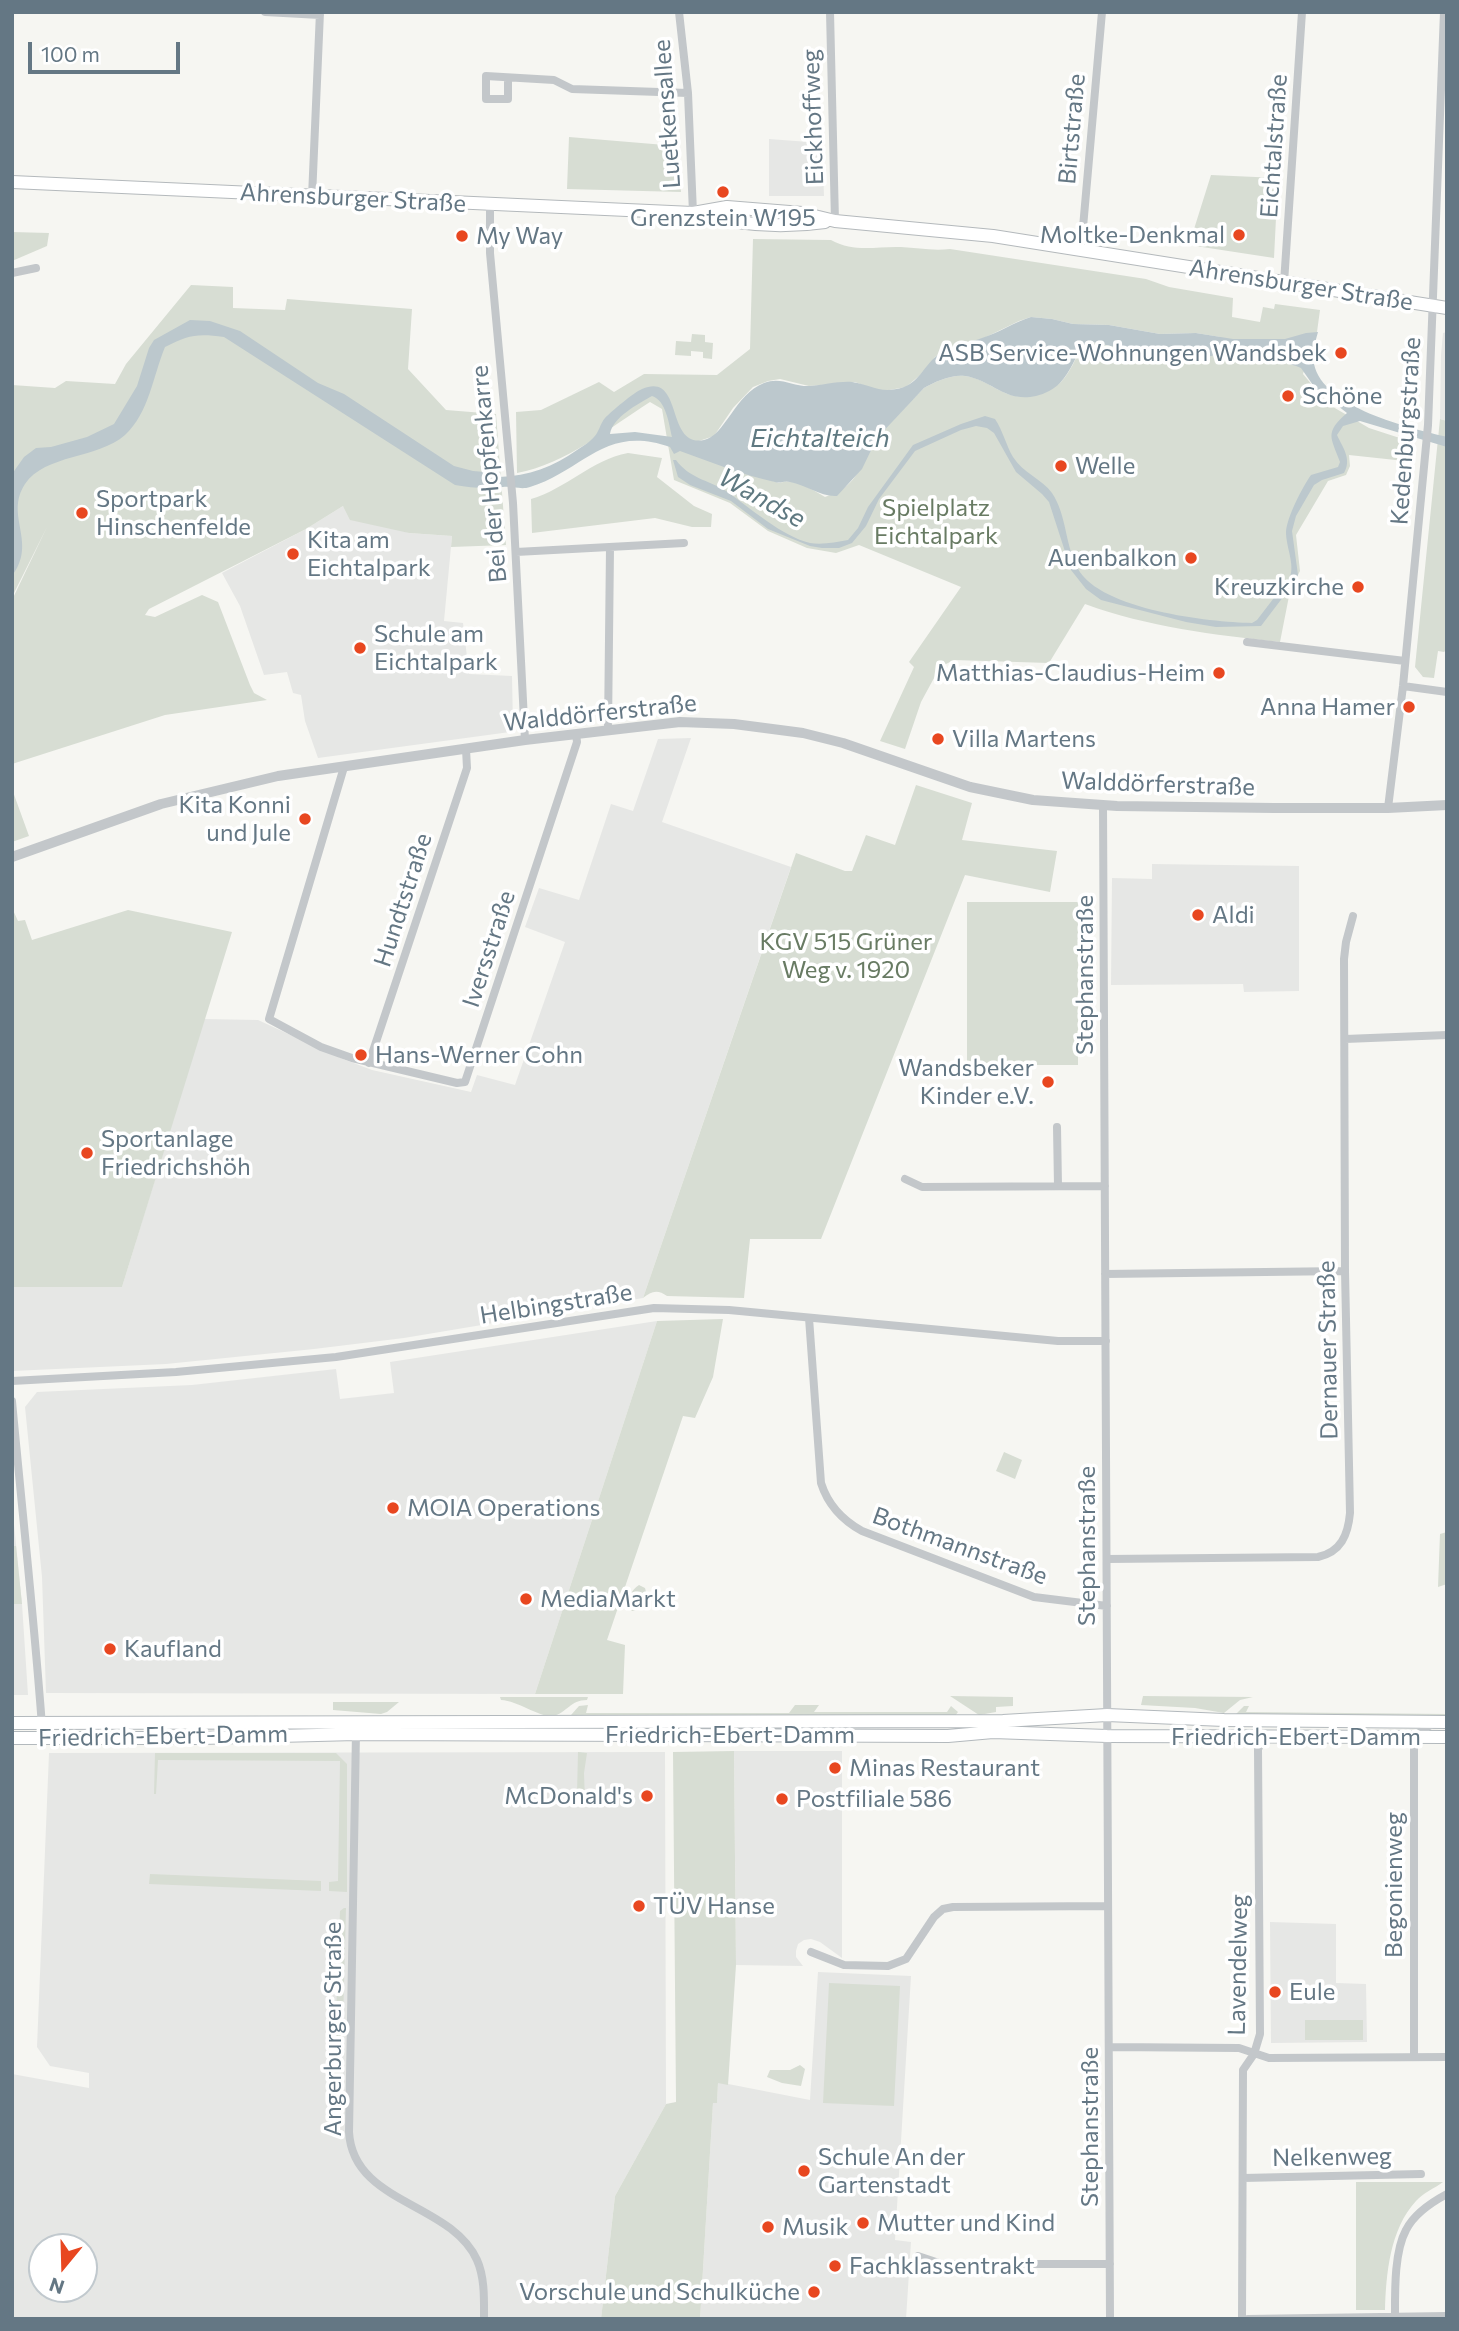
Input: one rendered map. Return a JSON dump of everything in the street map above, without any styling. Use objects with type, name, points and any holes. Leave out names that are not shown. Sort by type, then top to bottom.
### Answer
[{"type":"main road","name":"Ahrensburger Straße","points":[[12,182],[693,212],[726,222],[804,225],[835,220],[993,236],[1440,307]]},
{"type":"main road","name":"Friedrich-Ebert-Damm","points":[[12,1738],[201,1738],[356,1727],[1003,1720],[1107,1715],[1224,1720],[1440,1722]]},
{"type":"main road","name":"Friedrich-Ebert-Damm","points":[[12,1723],[948,1736],[993,1732],[1108,1736],[1447,1737]]},
{"type":"street","points":[[265,12],[320,13],[312,197]]},
{"type":"street","name":"Luetkensallee","points":[[679,12],[688,93],[693,212]]},
{"type":"street","name":"Eickhoffweg","points":[[830,12],[835,220]]},
{"type":"street","name":"Birtstraße","points":[[1081,250],[1102,12]]},
{"type":"street","name":"Eichtalstraße","points":[[1284,283],[1302,12]]},
{"type":"street","name":"Kedenburgstraße","points":[[1388,808],[1403,685],[1440,307],[1444,12]]},
{"type":"street","points":[[508,78],[554,80],[572,89],[688,93]]},
{"type":"street","name":"Bei der Hopfenkarre","points":[[490,205],[491,260],[516,552],[525,740]]},
{"type":"street","points":[[12,273],[36,268]]},
{"type":"street","points":[[516,552],[684,543]]},
{"type":"street","points":[[608,729],[610,548]]},
{"type":"street","points":[[1247,642],[1405,660]]},
{"type":"street","points":[[1403,685],[1447,692]]},
{"type":"street","name":"Walddörferstraße","points":[[12,857],[161,804],[278,776],[576,733],[680,722],[734,724],[803,733],[843,743],[990,792],[1033,800],[1103,805],[1388,808],[1447,805]]},
{"type":"street","name":"Iversstraße","points":[[369,1063],[457,1083],[465,1082],[577,742],[576,733]]},
{"type":"street","name":"Hundtstraße","points":[[369,1063],[467,768],[466,749]]},
{"type":"street","points":[[344,767],[269,1019],[321,1047],[369,1063]]},
{"type":"street","name":"Stephanstraße","points":[[1103,805],[1110,2319]]},
{"type":"street","name":"Dernauer Straße","points":[[1107,1559],[1310,1558],[1325,1556],[1342,1543],[1347,1532],[1350,1513],[1345,1271],[1344,959],[1353,916]]},
{"type":"street","points":[[1345,1039],[1447,1035]]},
{"type":"street","points":[[1057,1127],[1058,1186]]},
{"type":"street","points":[[905,1179],[922,1187],[1105,1186]]},
{"type":"street","points":[[1105,1274],[1345,1271]]},
{"type":"street","name":"Helbingstraße","points":[[12,1381],[165,1373],[336,1357],[654,1308],[706,1309],[1058,1341],[1106,1340]]},
{"type":"street","name":"Bothmannstraße","points":[[809,1318],[821,1483],[832,1507],[848,1524],[1034,1597],[1107,1606]]},
{"type":"street","points":[[12,1401],[33,1600],[43,1738]]},
{"type":"street","points":[[1414,1737],[1440,1722]]},
{"type":"street","name":"Angerburger Straße","points":[[356,1727],[349,2132],[351,2148],[358,2163],[372,2179],[456,2233],[471,2249],[482,2280],[484,2319]]},
{"type":"street","name":"Lavendelweg","points":[[1242,2319],[1243,2070],[1254,2053],[1260,2034],[1258,1749],[1266,1737]]},
{"type":"street","name":"Begonienweg","points":[[1414,1737],[1414,2057]]},
{"type":"street","points":[[811,1952],[844,1965],[888,1966],[906,1959],[934,1917],[943,1909],[1108,1906]]},
{"type":"street","points":[[1109,2047],[1239,2048],[1269,2058],[1447,2057]]},
{"type":"street","name":"Nelkenweg","points":[[1243,2178],[1421,2174]]},
{"type":"street","points":[[1395,2317],[1396,2270],[1406,2230],[1429,2204],[1447,2194]]},
{"type":"street","points":[[918,2256],[942,2264],[1110,2264]]},
{"type":"street","points":[[1248,2319],[1447,2316]]},
{"type":"shaded area","points":[[769,139],[822,143],[824,196],[769,196]]},
{"type":"shaded area","points":[[1447,332],[1447,421],[1440,419],[1441,355],[1443,333]]},
{"type":"shaded area","name":"Schule am Eichtalpark","points":[[343,506],[409,533],[452,536],[444,621],[463,623],[469,674],[512,676],[513,726],[510,732],[318,758],[305,721],[301,695],[293,693],[287,672],[264,675],[240,606],[222,573],[306,529]]},
{"type":"shaded area","points":[[691,738],[662,822],[791,867],[643,1298],[404,1338],[314,1349],[166,1364],[12,1371],[12,1287],[122,1287],[204,1019],[258,1020],[372,1070],[471,1092],[477,1075],[515,1085],[565,942],[525,927],[539,888],[579,900],[611,804],[633,811],[658,739]]},
{"type":"shaded area","points":[[1152,864],[1299,866],[1299,991],[1244,992],[1243,984],[1111,985],[1112,878],[1152,879]]},
{"type":"shaded area","points":[[657,1321],[535,1694],[46,1693],[42,1577],[25,1407],[37,1392],[192,1385],[336,1369],[340,1399],[394,1393],[390,1362]]},
{"type":"shaded area","points":[[12,1504],[22,1604],[28,1695],[12,1695]]},
{"type":"shaded area","points":[[734,1751],[842,1751],[842,1958],[820,1942],[811,1939],[798,1944],[796,1957],[803,1966],[736,1965]]},
{"type":"shaded area","points":[[665,1752],[666,2104],[615,2196],[601,2319],[12,2319],[12,2074],[89,2088],[89,2073],[50,2066],[37,2047],[49,1753]]},
{"type":"shaded area","points":[[1270,1922],[1336,1924],[1336,1983],[1366,1984],[1367,2042],[1271,2043]]},
{"type":"shaded area","name":"Schule An der Gartenstadt","points":[[818,1972],[911,1976],[895,2240],[911,2242],[906,2319],[700,2319],[713,2102],[717,2102],[718,2082],[810,2100]]},
{"type":"green space","points":[[569,137],[677,146],[681,192],[567,189]]},
{"type":"green space","points":[[1211,175],[1278,178],[1274,258],[1189,245]]},
{"type":"green space","points":[[12,232],[49,233],[47,246],[12,261]]},
{"type":"green space","name":"Spielplatz Eichtalpark","points":[[753,239],[831,240],[857,248],[950,249],[1146,279],[1169,287],[1233,298],[1232,317],[1260,322],[1263,307],[1274,309],[1275,304],[1320,310],[1317,332],[1303,374],[1328,404],[1369,428],[1412,442],[1414,462],[1349,455],[1350,466],[1346,475],[1328,481],[1296,535],[1300,571],[1290,591],[1280,642],[1157,624],[1085,604],[1049,663],[954,660],[940,667],[921,702],[905,749],[880,741],[914,667],[909,662],[961,587],[859,545],[836,553],[807,548],[768,531],[730,503],[674,480],[662,409],[650,402],[570,453],[553,462],[517,473],[516,412],[541,410],[599,382],[614,392],[644,374],[717,375],[750,349]],"holes":[[[1031,317],[1160,334],[1196,333],[1220,337],[1233,349],[1202,359],[1167,358],[1092,342],[1083,346],[1060,383],[1029,396],[1009,395],[975,378],[965,376],[943,379],[924,388],[878,437],[853,479],[837,492],[825,497],[796,483],[779,483],[690,454],[699,441],[714,436],[733,408],[753,387],[768,381],[780,379],[809,386],[855,382],[876,390],[906,387],[926,370],[935,357],[946,350],[984,338]]]},
{"type":"green space","points":[[191,285],[233,287],[233,308],[285,310],[287,299],[412,309],[408,369],[446,410],[496,414],[506,545],[451,547],[452,536],[409,533],[350,520],[343,506],[306,529],[149,609],[145,615],[155,617],[202,595],[218,602],[254,693],[267,700],[165,715],[12,764],[12,600],[47,527],[12,597],[12,385],[55,388],[66,381],[115,384],[126,364]]},
{"type":"green space","points":[[692,334],[705,335],[705,342],[713,343],[712,359],[703,358],[703,352],[691,351],[691,356],[675,355],[676,341],[691,342]]},
{"type":"green space","points":[[1440,419],[1447,421],[1447,649],[1444,652],[1438,651],[1434,678],[1423,677],[1415,667]]},
{"type":"green space","points":[[628,453],[662,458],[657,477],[694,506],[712,514],[711,527],[692,527],[655,518],[532,533],[531,499],[556,489],[602,462]]},
{"type":"green space","name":"KGV 515 Grüner Weg v. 1920","points":[[916,785],[972,803],[962,840],[1057,851],[1050,892],[965,875],[821,1239],[750,1239],[744,1298],[667,1296],[652,1292],[643,1298],[796,853],[845,871],[852,871],[866,835],[895,845]]},
{"type":"green space","points":[[12,789],[29,836],[12,842]]},
{"type":"green space","points":[[967,902],[1078,902],[1078,1065],[967,1065]]},
{"type":"green space","name":"Sportanlage Friedrichshöh","points":[[12,908],[18,921],[25,920],[32,940],[128,910],[232,932],[122,1287],[12,1287]]},
{"type":"green space","points":[[723,1319],[713,1377],[695,1418],[683,1416],[607,1640],[625,1645],[623,1694],[535,1694],[657,1321]]},
{"type":"green space","points":[[1004,1452],[1022,1460],[1015,1479],[996,1471]]},
{"type":"green space","points":[[1447,1532],[1447,1584],[1438,1587],[1440,1534]]},
{"type":"green space","points":[[12,1546],[16,1546],[22,1604],[14,1604]]},
{"type":"green space","points":[[639,1585],[645,1588],[646,1600],[643,1606],[632,1611],[628,1606],[629,1600],[632,1591]]},
{"type":"green space","points":[[950,1696],[1013,1697],[1013,1706],[996,1707],[996,1712],[979,1715]]},
{"type":"green space","points":[[1143,1696],[1253,1697],[1240,1700],[1224,1713],[1195,1708],[1141,1705]]},
{"type":"green space","points":[[500,1697],[588,1697],[562,1712],[548,1716],[501,1700]]},
{"type":"green space","points":[[333,1702],[399,1702],[381,1714],[333,1710]]},
{"type":"green space","points":[[588,1705],[586,1713],[789,1713],[795,1705],[819,1705],[814,1712],[947,1712],[951,1706],[958,1712],[955,1716],[571,1715],[579,1706]]},
{"type":"green space","points":[[1244,1706],[1249,1706],[1246,1712],[1447,1714],[1447,1717],[1235,1715]]},
{"type":"green space","points":[[734,1751],[736,1965],[728,2085],[718,2083],[717,2103],[713,2103],[700,2319],[601,2319],[615,2196],[666,2104],[676,2102],[673,1752]]},
{"type":"green space","points":[[578,1752],[587,1753],[584,1773],[585,1801],[577,1793]]},
{"type":"green space","points":[[155,1753],[336,1753],[347,1764],[347,1892],[329,1891],[329,1882],[338,1881],[340,1761],[158,1760],[154,1794]]},
{"type":"green space","points":[[150,1874],[321,1881],[321,1891],[149,1884]]},
{"type":"green space","points":[[344,1908],[339,2099],[333,2094],[340,1911]]},
{"type":"green space","points":[[829,1983],[900,1986],[894,2106],[823,2103]]},
{"type":"green space","points":[[1305,2020],[1363,2020],[1363,2040],[1305,2040]]},
{"type":"green space","points":[[800,2065],[805,2069],[801,2086],[767,2077],[770,2070],[790,2070]]},
{"type":"green space","points":[[1356,2182],[1443,2182],[1419,2198],[1400,2225],[1388,2267],[1385,2310],[1356,2310]]},
{"type":"water","name":"Eichtalteich","points":[[1025,319],[1052,319],[1160,334],[1196,333],[1233,339],[1285,339],[1318,332],[1314,364],[1321,379],[1333,393],[1370,414],[1447,437],[1447,447],[1360,421],[1343,426],[1337,435],[1347,458],[1344,473],[1314,485],[1296,516],[1292,531],[1298,575],[1296,580],[1261,626],[1216,627],[1101,600],[1086,589],[1071,570],[1049,502],[1016,472],[994,433],[987,428],[976,426],[961,430],[915,451],[879,499],[866,526],[852,543],[839,548],[810,546],[768,529],[731,501],[690,485],[678,477],[673,460],[693,475],[726,491],[789,535],[820,544],[848,540],[858,528],[868,507],[913,445],[985,416],[995,419],[1017,463],[1052,493],[1061,511],[1074,560],[1090,583],[1109,595],[1158,611],[1210,620],[1252,623],[1290,577],[1286,532],[1289,519],[1311,475],[1338,467],[1340,462],[1331,436],[1335,426],[1347,413],[1315,388],[1301,368],[1276,360],[1264,348],[1243,346],[1202,359],[1167,358],[1092,342],[1083,346],[1058,385],[1036,396],[1007,394],[975,378],[965,376],[943,379],[924,388],[877,438],[862,469],[837,496],[825,495],[786,481],[777,482],[751,476],[680,451],[674,454],[670,447],[648,441],[628,441],[611,445],[527,488],[455,485],[224,337],[200,335],[165,347],[140,416],[125,435],[101,449],[45,467],[25,484],[19,496],[18,507],[22,552],[12,576],[12,474],[24,457],[36,448],[51,447],[87,437],[114,424],[137,386],[154,340],[190,320],[210,321],[240,331],[318,383],[344,394],[454,466],[497,473],[499,477],[531,472],[568,456],[590,441],[605,418],[642,389],[655,386],[664,390],[684,433],[692,439],[704,440],[718,431],[745,396],[764,383],[782,381],[810,386],[852,382],[883,390],[896,389],[914,381],[933,359],[943,352]],"holes":[[[652,396],[657,398],[666,413],[672,437],[635,432],[610,434],[616,422],[627,412]]]},
{"type":"place","name":"Grenzstein W195","points":[[723,192]]},
{"type":"place","name":"Moltke-Denkmal","points":[[1239,235]]},
{"type":"place","name":"My Way","points":[[462,236]]},
{"type":"place","name":"ASB Service-Wohnungen Wandsbek","points":[[1341,353]]},
{"type":"place","name":"Schöne","points":[[1288,396]]},
{"type":"place","name":"Welle","points":[[1061,466]]},
{"type":"place","name":"Sportpark Hinschenfelde","points":[[82,513]]},
{"type":"place","name":"Kita am Eichtalpark","points":[[293,554]]},
{"type":"place","name":"Auenbalkon","points":[[1191,558]]},
{"type":"place","name":"Kreuzkirche","points":[[1358,587]]},
{"type":"place","name":"Schule am Eichtalpark","points":[[360,648]]},
{"type":"place","name":"Matthias-Claudius-Heim","points":[[1219,673]]},
{"type":"place","name":"Anna Hamer","points":[[1409,707]]},
{"type":"place","name":"Villa Martens","points":[[938,739]]},
{"type":"place","name":"Kita Konni und Jule","points":[[305,819]]},
{"type":"place","name":"Aldi","points":[[1198,915]]},
{"type":"place","name":"Hans-Werner Cohn","points":[[361,1055]]},
{"type":"place","name":"Wandsbeker Kinder e.V.","points":[[1048,1082]]},
{"type":"place","name":"Sportanlage Friedrichshöh","points":[[87,1153]]},
{"type":"place","name":"MOIA Operations","points":[[393,1508]]},
{"type":"place","name":"MediaMarkt","points":[[526,1599]]},
{"type":"place","name":"Kaufland","points":[[110,1649]]},
{"type":"place","name":"Minas Restaurant","points":[[835,1768]]},
{"type":"place","name":"McDonald's","points":[[647,1796]]},
{"type":"place","name":"Postfiliale 586","points":[[782,1799]]},
{"type":"place","name":"TÜV Hanse","points":[[639,1906]]},
{"type":"place","name":"Eule","points":[[1275,1992]]},
{"type":"place","name":"Schule An der Gartenstadt","points":[[804,2171]]},
{"type":"place","name":"Mutter und Kind","points":[[863,2223]]},
{"type":"place","name":"Musik","points":[[768,2227]]},
{"type":"place","name":"Fachklassentrakt","points":[[835,2266]]},
{"type":"place","name":"Vorschule und Schulküche","points":[[814,2292]]},
{"type":"water label","name":"Wandse","points":[[762,498]]}]
